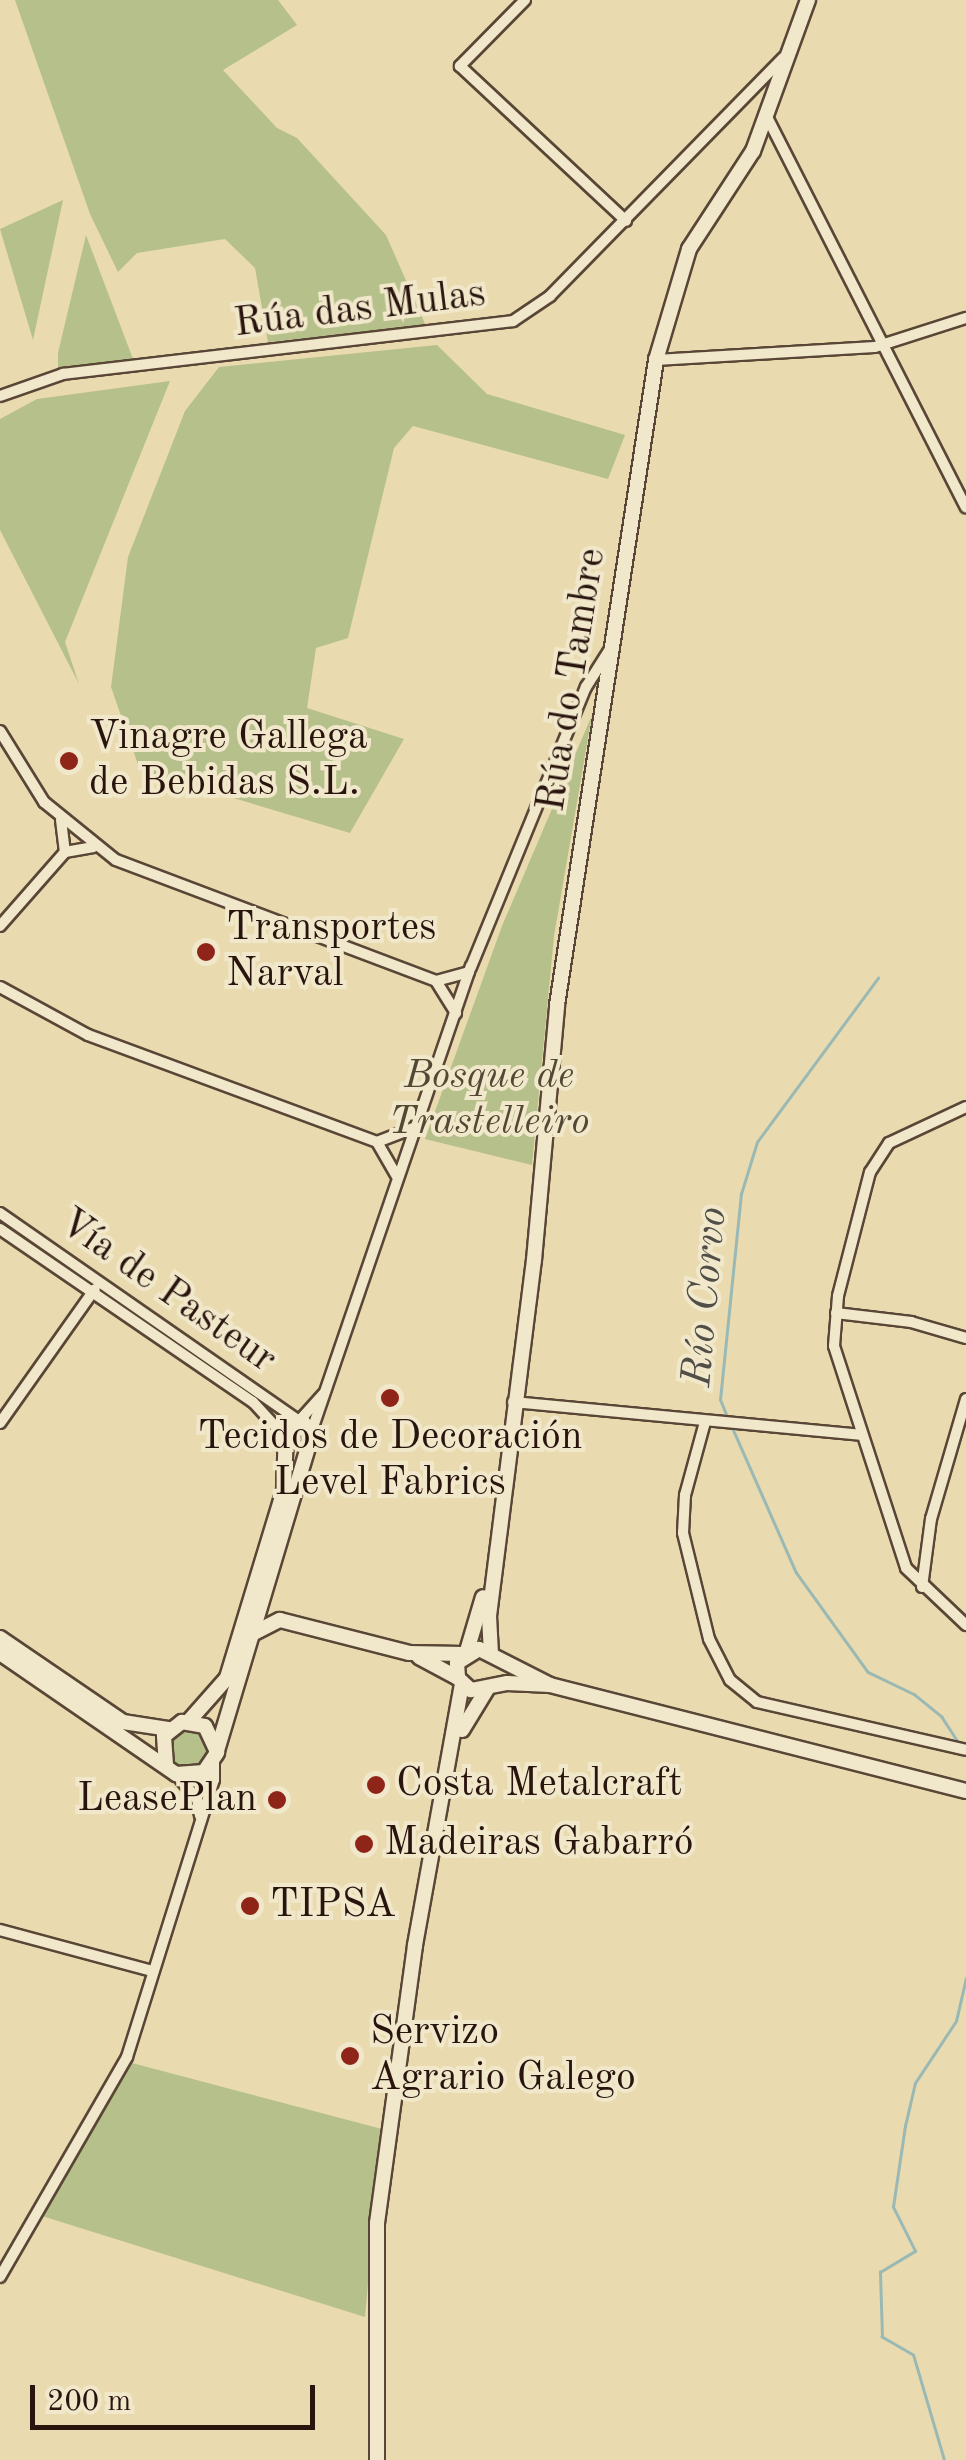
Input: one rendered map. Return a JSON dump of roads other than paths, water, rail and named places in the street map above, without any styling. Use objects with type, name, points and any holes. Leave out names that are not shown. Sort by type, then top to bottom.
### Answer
[{"type":"main road","name":"Rúa do Tambre","points":[[494,1558],[534,1260],[557,1005],[595,688],[610,650],[656,360],[690,249],[771,124],[775,85],[808,0]]},
{"type":"main road","points":[[0,1638],[123,1722],[169,1729],[189,1721],[228,1678],[284,1490],[288,1426],[299,1421],[310,1437]]},
{"type":"main road","points":[[288,1441],[299,1447],[310,1437]]},
{"type":"main road","points":[[0,1652],[173,1772],[198,1776],[215,1758],[310,1437]]},
{"type":"main road","points":[[377,2460],[375,2253],[390,2122],[416,1945],[456,1744],[465,1653],[494,1558]]},
{"type":"main road","points":[[456,1744],[498,1670],[493,1656],[494,1558]]},
{"type":"main road","points":[[265,1594],[280,1620]]},
{"type":"main road","points":[[253,1633],[280,1620],[409,1653],[493,1656],[550,1685],[961,1790]]},
{"type":"main road","points":[[409,1653],[460,1681],[489,1687],[550,1685]]},
{"type":"main road","points":[[189,1721],[210,1731],[215,1758]]},
{"type":"main road","points":[[169,1729],[161,1745],[173,1772]]},
{"type":"street","points":[[525,0],[460,66],[626,220]]},
{"type":"street","name":"Rúa das Mulas","points":[[0,396],[63,374],[501,325],[542,304],[758,87],[775,85]]},
{"type":"street","points":[[771,124],[966,508]]},
{"type":"street","points":[[656,360],[886,345],[966,318]]},
{"type":"street","points":[[310,1437],[469,972],[595,688]]},
{"type":"street","points":[[0,731],[33,788],[61,820],[94,847],[135,870],[463,991]]},
{"type":"street","points":[[61,820],[67,849]]},
{"type":"street","points":[[0,926],[79,835]]},
{"type":"street","points":[[67,849],[94,847]]},
{"type":"street","points":[[440,982],[469,972]]},
{"type":"street","points":[[440,982],[456,1013]]},
{"type":"street","points":[[0,987],[88,1035],[406,1152]]},
{"type":"street","points":[[966,1107],[889,1143],[880,1154],[862,1193],[836,1314],[834,1346],[896,1544],[922,1588],[966,1625]]},
{"type":"street","points":[[383,1144],[415,1127]]},
{"type":"street","points":[[383,1144],[397,1177]]},
{"type":"street","name":"Vía de Pasteur","points":[[0,1213],[252,1402],[288,1441]]},
{"type":"street","name":"Vía de Pasteur","points":[[0,1228],[299,1421]]},
{"type":"street","points":[[0,1423],[96,1288]]},
{"type":"street","points":[[836,1314],[911,1322],[966,1338]]},
{"type":"street","points":[[299,1421],[327,1389]]},
{"type":"street","points":[[922,1588],[932,1518],[966,1399]]},
{"type":"street","points":[[513,1402],[860,1436]]},
{"type":"street","points":[[704,1422],[684,1496],[683,1533],[709,1639],[730,1680],[758,1702],[961,1750]]},
{"type":"street","points":[[0,2277],[126,2056],[215,1758]]},
{"type":"street","points":[[173,1772],[197,1800],[200,1816]]},
{"type":"street","points":[[0,1930],[152,1971]]},
{"type":"waterway","name":"Río Corvo","points":[[727,1417],[720,1400],[741,1194],[757,1142],[878,978]]},
{"type":"waterway","name":"Río Corvo","points":[[733,1429],[796,1572],[868,1672],[914,1694],[942,1717],[958,1742]]},
{"type":"waterway","name":"Río Corvo","points":[[944,2460],[913,2355],[882,2337],[880,2272],[915,2251],[893,2207],[905,2126],[915,2083],[956,2021],[966,1978]]},
{"type":"place","name":"Vinagre Gallega de Bebidas S.L.","points":[[69,761]]},
{"type":"place","name":"Transportes Narval","points":[[206,952]]},
{"type":"place","name":"Tecidos de Decoración Level Fabrics","points":[[390,1398]]},
{"type":"place","name":"Costa Metalcraft","points":[[376,1785]]},
{"type":"place","name":"LeasePlan","points":[[277,1800]]},
{"type":"place","name":"Madeiras Gabarró","points":[[364,1844]]},
{"type":"place","name":"TIPSA","points":[[250,1906]]},
{"type":"place","name":"Servizo Agrario Galego","points":[[350,2056]]},
{"type":"park label","name":"Bosque de Trastelleiro","points":[[489,1100]]}]
